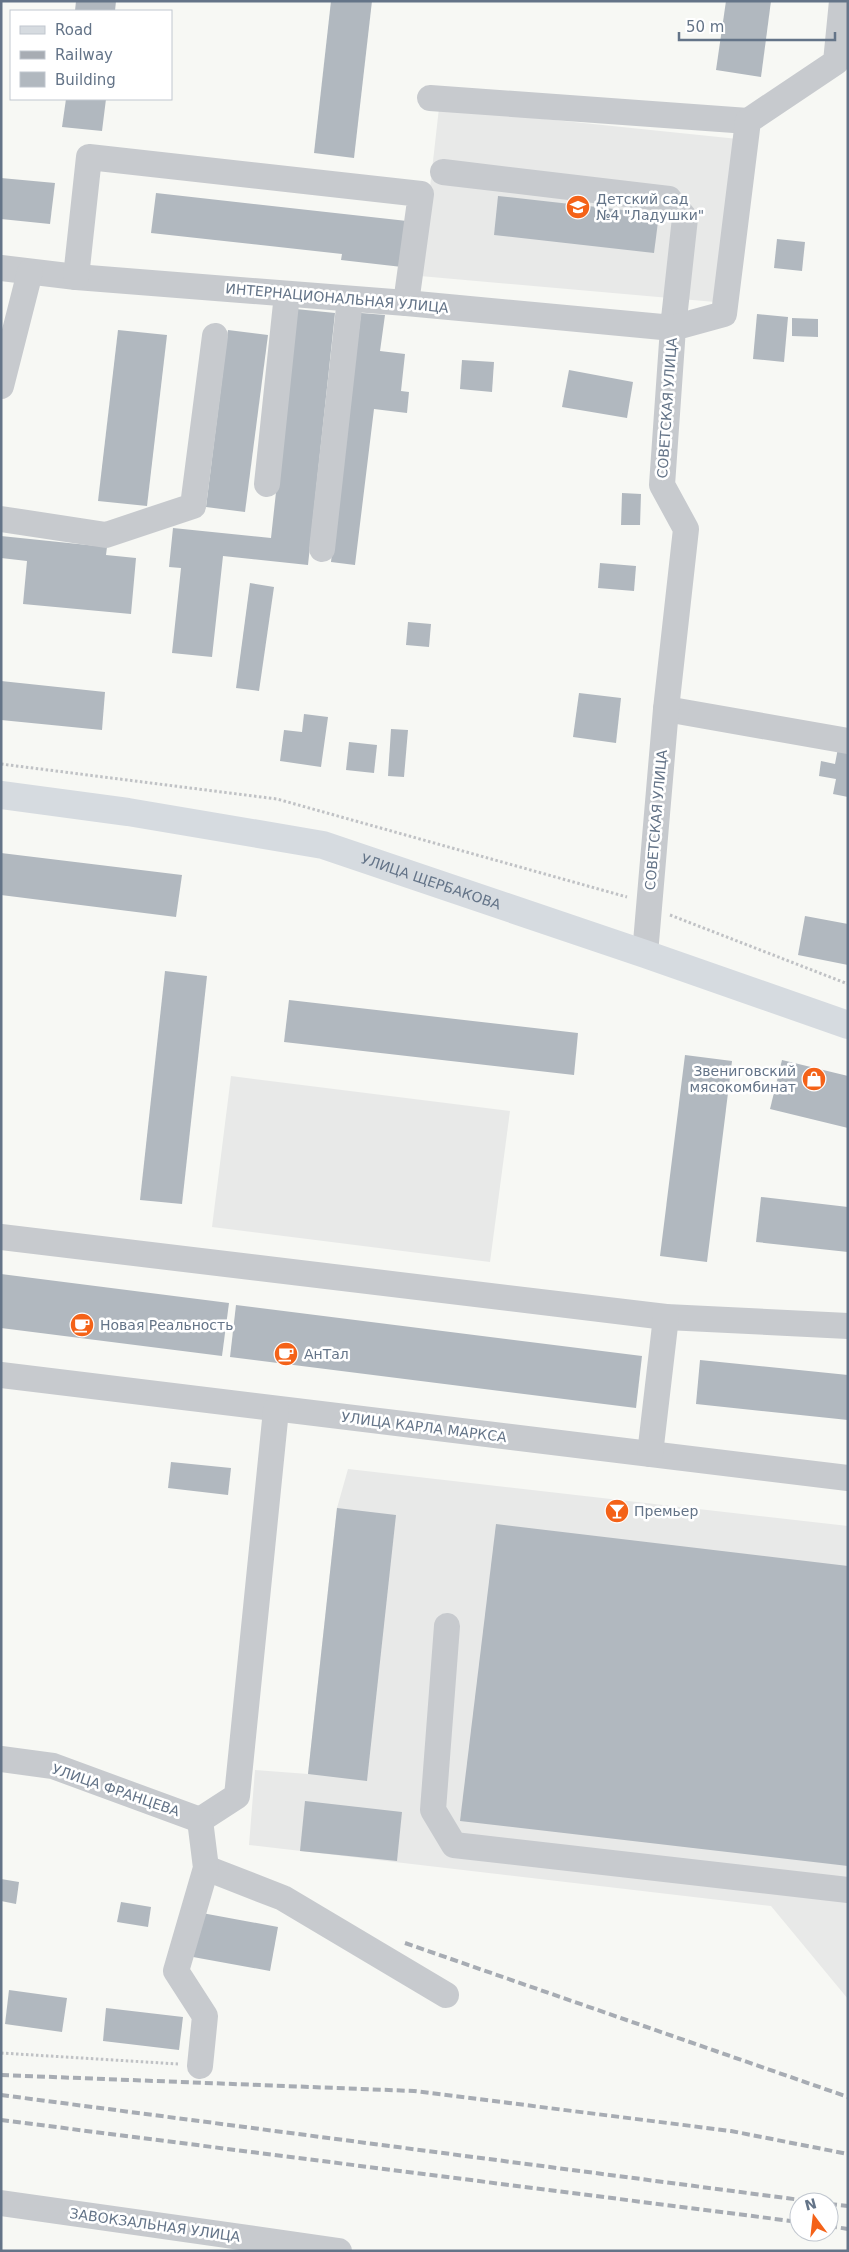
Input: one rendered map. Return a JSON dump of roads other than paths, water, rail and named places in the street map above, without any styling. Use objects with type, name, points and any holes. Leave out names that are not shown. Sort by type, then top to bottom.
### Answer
[{"type":"main road","name":"УЛИЦА ЩЕРБАКОВА","points":[[1,795],[128,812],[323,845],[848,1025]]},
{"type":"street","points":[[430,98],[748,121],[836,62],[842,1]]},
{"type":"street","name":"СОВЕТСКАЯ УЛИЦА","points":[[645,954],[666,709],[686,529],[662,485],[673,328],[724,314],[748,121]]},
{"type":"street","points":[[76,278],[89,157],[421,194],[406,303]]},
{"type":"street","points":[[443,172],[669,199],[685,218],[673,328]]},
{"type":"street","name":"ИНТЕРНАЦИОНАЛЬНАЯ УЛИЦА","points":[[1,268],[76,278],[406,303],[673,328]]},
{"type":"street","points":[[1,386],[30,272]]},
{"type":"street","points":[[266,484],[287,294]]},
{"type":"street","points":[[322,549],[350,299]]},
{"type":"street","points":[[1,519],[106,534],[193,506],[215,336]]},
{"type":"street","points":[[666,709],[848,741]]},
{"type":"street","points":[[1,1237],[666,1317],[848,1326]]},
{"type":"street","points":[[650,1454],[666,1317]]},
{"type":"street","name":"УЛИЦА КАРЛА МАРКСА","points":[[1,1375],[276,1410],[848,1478]]},
{"type":"street","points":[[200,2066],[205,2016],[176,1971],[206,1868],[200,1820],[237,1796],[276,1410]]},
{"type":"street","points":[[447,1626],[433,1810],[454,1845],[848,1890]]},
{"type":"street","name":"УЛИЦА ФРАНЦЕВА","points":[[1,1759],[53,1766],[200,1820]]},
{"type":"street","points":[[206,1868],[283,1898],[446,1995]]},
{"type":"street","name":"ЗАВОКЗАЛЬНАЯ УЛИЦА","points":[[1,2204],[339,2251]]},
{"type":"railway","points":[[405,1943],[848,2097]]},
{"type":"railway","points":[[1,2075],[414,2091],[731,2131],[848,2154]]},
{"type":"railway","points":[[1,2095],[789,2198]]},
{"type":"railway","points":[[1,2120],[789,2221]]},
{"type":"railway","points":[[839,2205],[848,2206]]},
{"type":"railway","points":[[839,2228],[848,2229]]},
{"type":"place","name":"Детский сад №4 \"Ладушки\"","points":[[578,207]]},
{"type":"place","name":"Звениговский мясокомбинат","points":[[814,1079]]},
{"type":"place","name":"Новая Реальность","points":[[82,1325]]},
{"type":"place","name":"АнТал","points":[[286,1354]]},
{"type":"place","name":"Премьер","points":[[617,1511]]}]
